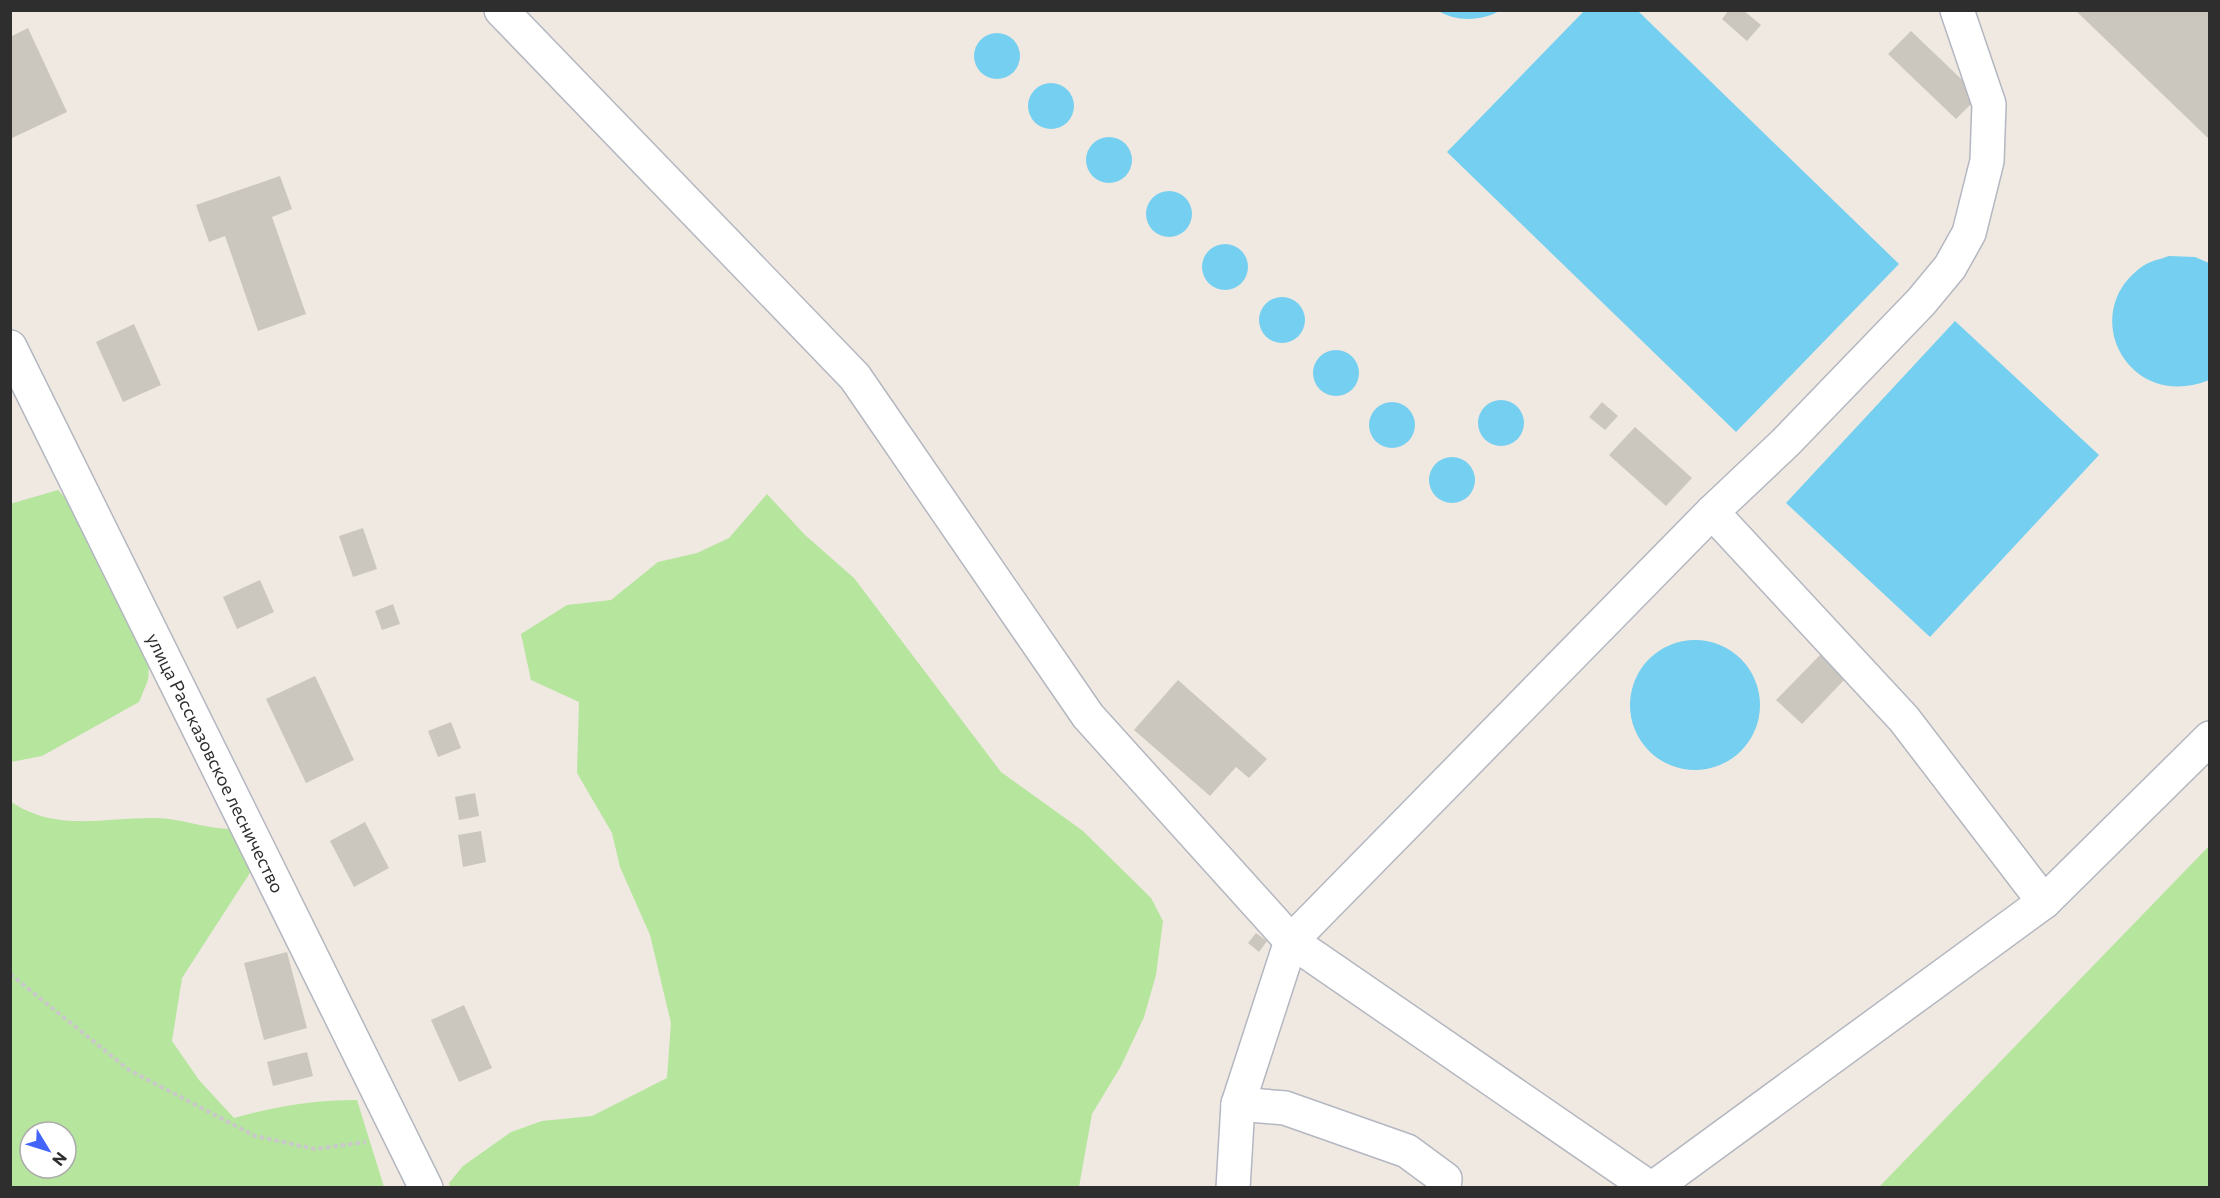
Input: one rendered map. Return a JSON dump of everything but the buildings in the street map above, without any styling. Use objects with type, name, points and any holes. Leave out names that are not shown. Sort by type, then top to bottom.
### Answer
[{"type":"street","points":[[1233,1188],[1238,1104],[1291,941],[1712,512],[1786,442],[1921,302],[1950,267],[1970,233],[1987,161],[1989,104],[1957,10]]},
{"type":"street","points":[[505,12],[855,377],[1088,716],[1291,941],[1652,1188],[2044,902],[2210,738]]},
{"type":"street","name":"улица Рассказовское лесничество","points":[[10,347],[424,1182]]},
{"type":"street","points":[[1712,512],[1904,719],[2044,902]]},
{"type":"street","points":[[1238,1104],[1285,1108],[1407,1151],[1445,1179],[1444,1188]]},
{"type":"path","points":[[10,974],[129,1070],[255,1136],[315,1149],[403,1137]]},
{"type":"green space","points":[[58,490],[81,516],[138,636],[149,666],[148,680],[139,702],[42,756],[11,762],[10,504]]},
{"type":"green space","points":[[767,494],[805,535],[854,578],[1001,772],[1083,831],[1151,898],[1163,921],[1156,975],[1144,1017],[1121,1066],[1092,1114],[1079,1187],[450,1187],[449,1183],[463,1166],[511,1132],[542,1121],[592,1116],[667,1078],[671,1023],[650,935],[620,867],[612,833],[577,773],[579,702],[531,680],[521,634],[567,605],[611,600],[658,562],[697,553],[729,538]]},
{"type":"green space","points":[[10,801],[27,811],[63,820],[165,819],[214,828],[234,829],[257,862],[182,978],[172,1041],[199,1080],[234,1118],[295,1104],[357,1100],[384,1187],[11,1187]]},
{"type":"green space","points":[[2209,846],[2209,1187],[1879,1187]]},
{"type":"water","points":[[1439,11],[1499,11],[1485,17],[1469,19],[1453,17]]},
{"type":"water","points":[[1584,11],[1638,11],[1899,264],[1736,432],[1447,152]]},
{"type":"water","points":[[997,33],[1013,40],[1020,56],[1013,72],[997,79],[981,72],[974,56],[981,40]]},
{"type":"water","points":[[1051,83],[1067,90],[1074,106],[1067,122],[1051,129],[1035,122],[1028,106],[1035,90]]},
{"type":"water","points":[[1109,137],[1125,144],[1132,160],[1125,176],[1109,183],[1093,176],[1086,160],[1093,144]]},
{"type":"water","points":[[1169,191],[1185,198],[1192,214],[1185,230],[1169,237],[1153,230],[1146,214],[1153,198]]},
{"type":"water","points":[[1225,244],[1241,251],[1248,267],[1241,283],[1225,290],[1209,283],[1202,267],[1209,251]]},
{"type":"water","points":[[2169,256],[2195,257],[2209,263],[2209,380],[2180,386],[2155,383],[2135,371],[2120,353],[2113,331],[2114,308],[2123,285],[2143,266]]},
{"type":"water","points":[[1282,297],[1298,304],[1305,320],[1298,336],[1282,343],[1266,336],[1259,320],[1266,304]]},
{"type":"water","points":[[1955,321],[2099,455],[1930,637],[1786,503]]},
{"type":"water","points":[[1336,350],[1352,357],[1359,373],[1352,389],[1336,396],[1320,389],[1313,373],[1320,357]]},
{"type":"water","points":[[1501,400],[1517,407],[1524,423],[1517,439],[1501,446],[1485,439],[1478,423],[1485,407]]},
{"type":"water","points":[[1392,402],[1408,409],[1415,425],[1408,441],[1392,448],[1376,441],[1369,425],[1376,409]]},
{"type":"water","points":[[1452,457],[1468,464],[1475,480],[1468,496],[1452,503],[1436,496],[1429,480],[1436,464]]},
{"type":"water","points":[[1695,640],[1720,645],[1741,659],[1755,680],[1760,705],[1755,730],[1741,751],[1720,765],[1695,770],[1670,765],[1649,751],[1635,730],[1630,705],[1635,680],[1649,659],[1670,645]]}]
